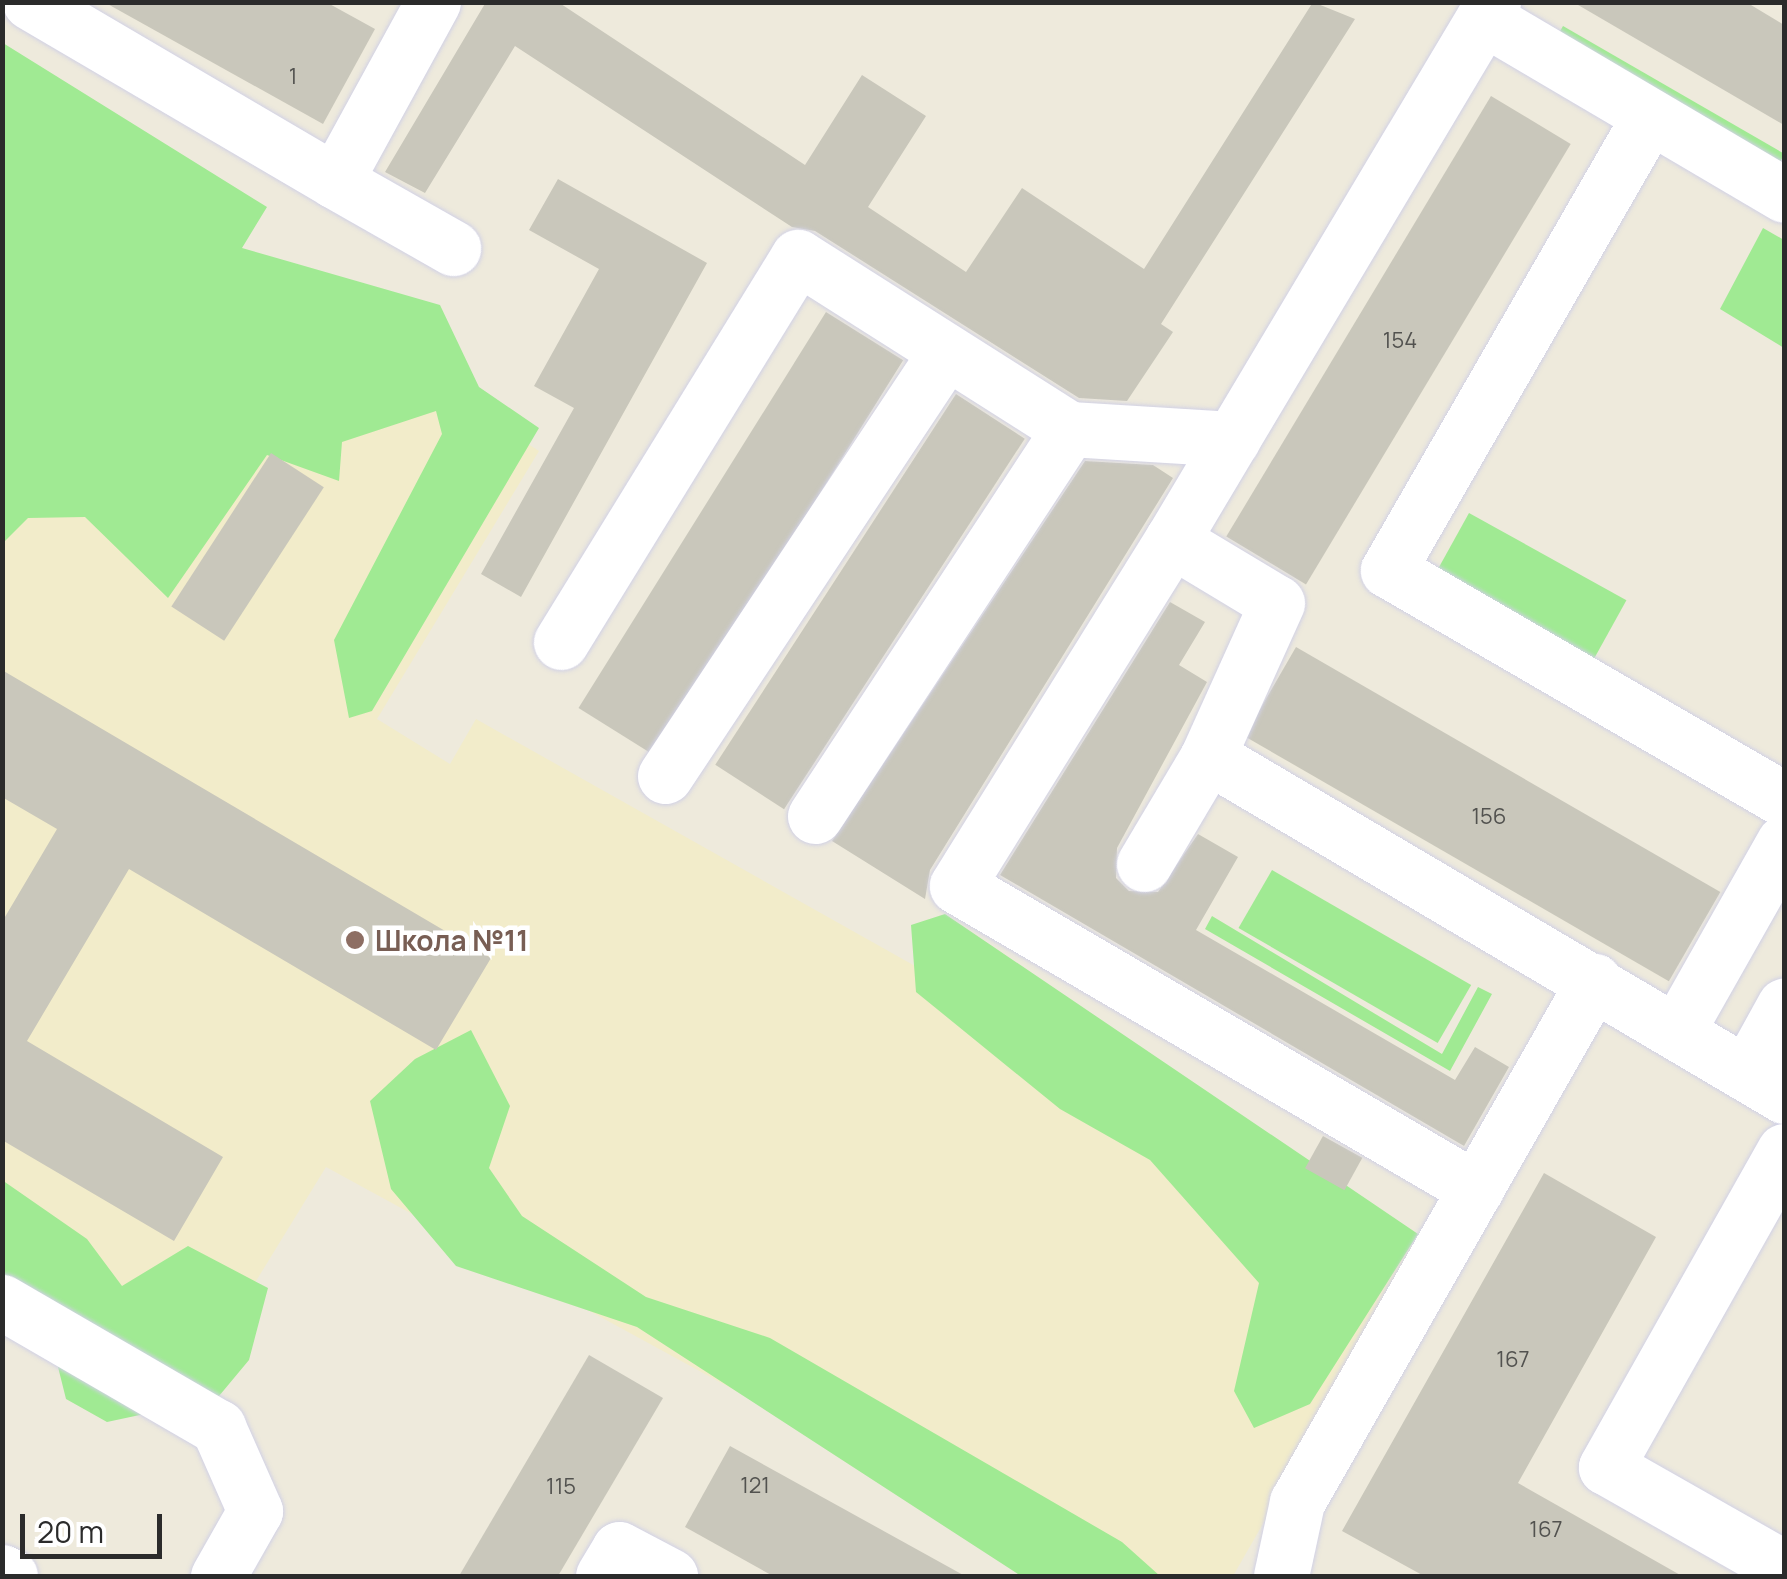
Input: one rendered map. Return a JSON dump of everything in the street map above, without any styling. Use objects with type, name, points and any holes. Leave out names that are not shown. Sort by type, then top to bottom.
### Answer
[{"type":"lane","points":[[30,2],[453,248]]},
{"type":"lane","points":[[335,181],[433,2]]},
{"type":"lane","points":[[1476,1188],[957,886],[1172,540],[1488,10],[1649,117],[1784,196]]},
{"type":"lane","points":[[1649,117],[1388,570],[1784,800]]},
{"type":"lane","points":[[561,642],[798,258],[1069,430],[1233,438]]},
{"type":"lane","points":[[665,776],[946,352]]},
{"type":"lane","points":[[815,816],[1069,430]]},
{"type":"lane","points":[[1144,864],[1208,756],[1277,603],[1172,540]]},
{"type":"lane","points":[[1208,756],[1766,1084],[1784,1006]]},
{"type":"lane","points":[[1678,1031],[1784,842]]},
{"type":"lane","points":[[1281,1576],[1297,1502],[1594,981]]},
{"type":"lane","points":[[1784,1151],[1606,1466],[1784,1568]]},
{"type":"lane","points":[[2,1302],[218,1426],[255,1510],[218,1576]]},
{"type":"lane","points":[[603,1576],[620,1548],[670,1576]]},
{"type":"lane","points":[[2,1572],[10,1576]]},
{"type":"shaded area","points":[[247,266],[539,451],[377,719],[450,764],[476,719],[1420,1250],[1233,1576],[1075,1576],[326,1167],[218,1343],[3,1218],[3,520]]},
{"type":"green space","points":[[1563,26],[1784,154],[1776,169],[1554,41]]},
{"type":"green space","points":[[3,43],[267,207],[242,248],[440,305],[479,387],[539,428],[372,711],[349,718],[334,640],[442,434],[436,411],[342,442],[339,481],[267,455],[168,598],[85,517],[28,518],[3,543]]},
{"type":"green space","points":[[1763,228],[1784,240],[1784,348],[1720,309]]},
{"type":"green space","points":[[1469,513],[1626,600],[1588,670],[1430,583]]},
{"type":"green space","points":[[1272,870],[1471,985],[1438,1043],[1238,928]]},
{"type":"green space","points":[[945,914],[1418,1234],[1310,1404],[1254,1428],[1234,1391],[1259,1283],[1150,1160],[1060,1109],[916,992],[911,925]]},
{"type":"green space","points":[[1212,916],[1442,1054],[1478,987],[1492,994],[1450,1071],[1205,929]]},
{"type":"green space","points":[[471,1030],[510,1106],[489,1168],[522,1216],[646,1297],[770,1338],[1122,1542],[1160,1576],[1021,1576],[637,1327],[456,1266],[391,1189],[370,1101],[415,1059]]},
{"type":"green space","points":[[2,1180],[87,1239],[122,1286],[188,1246],[268,1288],[249,1360],[184,1438],[149,1413],[107,1422],[66,1399],[55,1355],[3,1316]]},
{"type":"building","points":[[104,2],[326,2],[375,29],[323,124]]},
{"type":"building","points":[[486,2],[558,2],[805,165],[862,75],[926,116],[868,207],[966,272],[1022,188],[1144,269],[1313,2],[1355,19],[1161,324],[1173,332],[1127,401],[1079,398],[815,231],[792,227],[515,46],[425,193],[385,172]]},
{"type":"building","points":[[1573,2],[1746,2],[1784,25],[1784,125]]},
{"type":"building","points":[[1491,96],[1571,144],[1306,584],[1226,537]]},
{"type":"building","points":[[558,179],[707,263],[521,597],[481,574],[574,408],[534,386],[599,269],[529,230]]},
{"type":"building","points":[[826,312],[903,360],[656,756],[579,708]]},
{"type":"building","points":[[956,394],[1025,439],[784,809],[715,765]]},
{"type":"building","points":[[271,453],[324,487],[224,641],[171,606]]},
{"type":"building","points":[[1085,461],[1153,465],[1173,478],[930,870],[925,899],[832,841]]},
{"type":"building","points":[[1170,602],[1205,622],[1179,665],[1207,682],[1117,848],[1116,878],[1129,891],[1158,892],[1198,834],[1238,857],[1196,930],[1455,1080],[1475,1047],[1509,1067],[1464,1146],[1000,875]]},
{"type":"building","points":[[1296,647],[1720,892],[1669,981],[1244,736]]},
{"type":"building","name":"Школа №11","points":[[2,670],[491,958],[436,1050],[129,869],[27,1041],[223,1157],[174,1241],[2,1140],[2,922],[57,829],[2,797]]},
{"type":"building","points":[[1323,1136],[1362,1158],[1344,1190],[1305,1168]]},
{"type":"building","points":[[1544,1173],[1656,1237],[1518,1483],[1682,1576],[1424,1576],[1342,1531]]},
{"type":"building","points":[[589,1355],[663,1398],[558,1576],[459,1576]]},
{"type":"building","points":[[730,1446],[965,1576],[773,1576],[685,1527]]},
{"type":"place","name":"Школа №11","points":[[355,940]]}]
